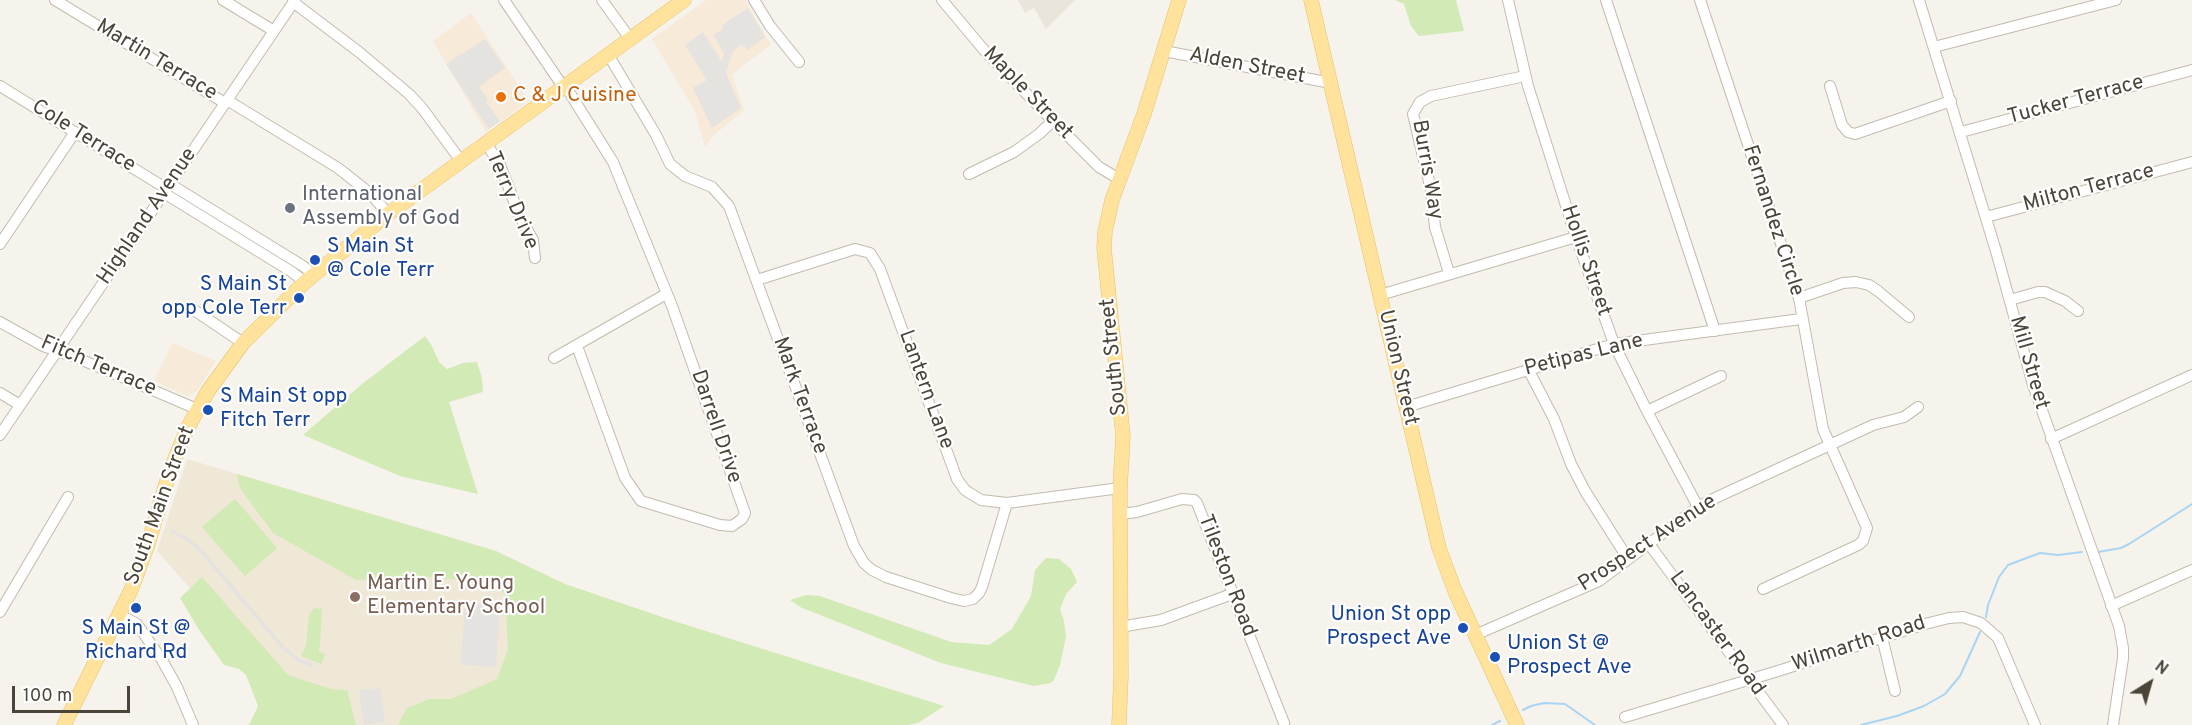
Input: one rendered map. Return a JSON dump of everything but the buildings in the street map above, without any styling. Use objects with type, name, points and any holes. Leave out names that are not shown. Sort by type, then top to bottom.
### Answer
[{"type":"main road","name":"South Main Street","points":[[64,725],[120,615],[143,557],[173,460],[197,409],[218,375],[243,343],[309,278],[388,214],[684,0]]},
{"type":"main road","name":"South Street","points":[[1119,725],[1121,706],[1120,488],[1123,436],[1104,248],[1108,213],[1144,114],[1179,0]]},
{"type":"main road","name":"Union Street","points":[[1311,0],[1443,560],[1517,725]]},
{"type":"street","name":"Martin Terrace","points":[[56,0],[338,168],[366,188],[388,214]]},
{"type":"street","points":[[223,0],[274,31]]},
{"type":"street","name":"Darrell Drive","points":[[504,0],[613,162],[666,294],[745,513],[742,519],[732,526],[720,525],[641,501],[626,478],[577,346]]},
{"type":"street","points":[[602,0],[631,40]]},
{"type":"street","points":[[754,0],[770,26],[800,62]]},
{"type":"street","name":"Maple Street","points":[[942,0],[977,43],[1053,121],[1099,167],[1119,179]]},
{"type":"street","name":"Hollis Street","points":[[1508,0],[1525,76],[1576,237],[1614,344],[1698,507]]},
{"type":"street","points":[[1606,0],[1715,331]]},
{"type":"street","name":"Fernandez Circle","points":[[1700,0],[1799,298],[1801,319],[1823,429],[1867,528],[1866,535],[1858,545],[1763,589]]},
{"type":"street","name":"Mill Street","points":[[1919,0],[1986,216],[2033,385],[2111,606],[2123,648],[2112,725]]},
{"type":"street","points":[[1934,47],[2116,0]]},
{"type":"street","name":"Highland Avenue","points":[[0,435],[294,1]]},
{"type":"street","points":[[294,1],[359,51],[409,94],[422,108],[460,161]]},
{"type":"street","name":"Alden Street","points":[[1164,51],[1331,83]]},
{"type":"street","name":"Mark Terrace","points":[[609,56],[656,135],[670,164],[685,176],[712,187],[726,202],[757,280],[854,546],[864,563],[886,577],[951,598],[964,601],[973,599],[982,587],[1007,503]]},
{"type":"street","name":"Tucker Terrace","points":[[1961,132],[2192,70]]},
{"type":"street","name":"Burris Way","points":[[1449,273],[1435,227],[1431,190],[1413,114],[1420,102],[1431,96],[1525,76]]},
{"type":"street","name":"Cole Terrace","points":[[0,86],[167,188],[292,272],[309,278]]},
{"type":"street","points":[[1830,86],[1842,125],[1848,132],[1854,134],[1951,101]]},
{"type":"street","points":[[969,174],[1014,152],[1053,121]]},
{"type":"street","points":[[0,244],[75,132]]},
{"type":"street","name":"Terry Drive","points":[[486,143],[500,165],[520,216],[533,240],[535,258]]},
{"type":"street","name":"Milton Terrace","points":[[1986,216],[2192,162]]},
{"type":"street","points":[[1380,295],[1576,237]]},
{"type":"street","name":"Lantern Lane","points":[[757,280],[855,249],[862,249],[870,253],[880,269],[960,483],[968,493],[976,498],[1007,503],[1120,488]]},
{"type":"street","points":[[1799,298],[1843,283],[1856,282],[1869,285],[1909,317]]},
{"type":"street","points":[[2010,300],[2045,292],[2078,312]]},
{"type":"street","points":[[554,358],[666,294]]},
{"type":"street","points":[[191,308],[243,343]]},
{"type":"street","name":"Petipas Lane","points":[[1407,407],[1614,344],[1801,319]]},
{"type":"street","name":"Fitch Terrace","points":[[0,322],[43,346],[75,357],[197,409]]},
{"type":"street","points":[[1528,369],[1554,419],[1580,482],[1628,559]]},
{"type":"street","points":[[2051,439],[2192,375]]},
{"type":"street","points":[[1647,411],[1721,376]]},
{"type":"street","points":[[0,393],[20,405]]},
{"type":"street","name":"Prospect Avenue","points":[[1475,635],[1585,589],[1698,507],[1873,425],[1904,417],[1918,407]]},
{"type":"street","points":[[0,612],[68,497]]},
{"type":"street","name":"Tileston Road","points":[[1121,514],[1182,500],[1197,502],[1284,723]]},
{"type":"street","name":"Lancaster Road","points":[[1649,544],[1783,725]]},
{"type":"street","points":[[2111,606],[2192,570]]},
{"type":"street","points":[[1120,627],[1161,620],[1232,594]]},
{"type":"street","points":[[120,615],[137,624],[162,660],[177,687],[193,725]]},
{"type":"street","name":"Wilmarth Road","points":[[1625,717],[1949,618],[1973,619],[1998,638],[2035,725]]},
{"type":"street","points":[[1882,637],[1895,691]]},
{"type":"shaded area","points":[[706,0],[745,0],[771,45],[732,74],[744,110],[713,136],[705,147],[695,111],[652,39]]},
{"type":"shaded area","points":[[1018,0],[1075,0],[1046,29],[1034,8],[1025,13]]},
{"type":"shaded area","points":[[748,8],[765,37],[747,50],[742,44],[733,51],[726,73],[741,108],[712,128],[693,88],[707,80],[685,45],[703,32],[722,62],[724,53],[713,35],[723,29],[722,26],[728,21]]},
{"type":"shaded area","points":[[471,13],[529,101],[486,132],[433,41]]},
{"type":"shaded area","points":[[485,39],[505,68],[479,87],[488,100],[486,102],[500,121],[489,129],[446,64]]},
{"type":"shaded area","points":[[172,343],[216,361],[196,392],[187,396],[154,381]]},
{"type":"shaded area","name":"Martin E. Young Elementary School","points":[[187,459],[496,551],[560,725],[270,725],[238,642],[157,551]]},
{"type":"shaded area","points":[[171,529],[192,540],[204,551],[285,647],[299,658],[314,664],[312,668],[297,661],[282,649],[201,554],[187,541],[170,532]]},
{"type":"shaded area","points":[[465,603],[500,605],[496,667],[461,665]]},
{"type":"shaded area","points":[[380,688],[385,722],[364,725],[359,690]]},
{"type":"green space","points":[[1395,0],[1456,0],[1464,31],[1419,36],[1411,26],[1404,4]]},
{"type":"green space","points":[[425,336],[439,362],[447,369],[463,363],[477,362],[483,392],[449,402],[478,494],[400,476],[303,435],[362,384]]},
{"type":"green space","points":[[237,474],[496,551],[565,584],[674,621],[944,706],[918,723],[908,725],[398,725],[407,708],[429,699],[451,699],[497,679],[508,649],[505,594],[487,582],[426,577],[356,580],[273,533],[240,488]]},
{"type":"green space","points":[[235,499],[277,548],[245,576],[202,527]]},
{"type":"green space","points":[[1046,558],[1059,559],[1071,569],[1077,582],[1066,594],[1060,609],[1066,637],[1054,680],[1051,683],[1034,686],[941,663],[800,607],[790,600],[806,595],[820,596],[951,642],[989,645],[1012,629],[1031,596],[1035,570]]},
{"type":"green space","points":[[202,577],[288,675],[331,689],[347,690],[356,725],[249,725],[258,706],[246,675],[239,669],[224,665],[180,598]]},
{"type":"green space","points":[[314,608],[322,609],[318,651],[325,654],[321,664],[301,656],[306,646],[309,616]]},
{"type":"waterway","points":[[2098,552],[2121,548],[2129,544],[2192,504]]},
{"type":"waterway","points":[[1986,617],[1988,605],[1999,577],[2008,565],[2040,553],[2058,555],[2082,552]]},
{"type":"waterway","points":[[1861,725],[1897,716],[1924,706],[1945,694],[1960,676],[1980,632]]},
{"type":"waterway","points":[[1523,710],[1544,703],[1565,704],[1595,725]]},
{"type":"waterway","points":[[1492,725],[1500,721]]},
{"type":"place","name":"C & J Cuisine","points":[[501,97]]},
{"type":"place","name":"International Assembly of God","points":[[290,208]]},
{"type":"place","name":"S Main St @ Cole Terr","points":[[315,260]]},
{"type":"place","name":"S Main St opp Cole Terr","points":[[299,298]]},
{"type":"place","name":"S Main St opp Fitch Terr","points":[[208,410]]},
{"type":"place","name":"Martin E. Young Elementary School","points":[[355,597]]},
{"type":"place","name":"S Main St @ Richard Rd","points":[[136,608]]},
{"type":"place","name":"Union St opp Prospect Ave","points":[[1463,628]]},
{"type":"place","name":"Union St @ Prospect Ave","points":[[1495,657]]}]
